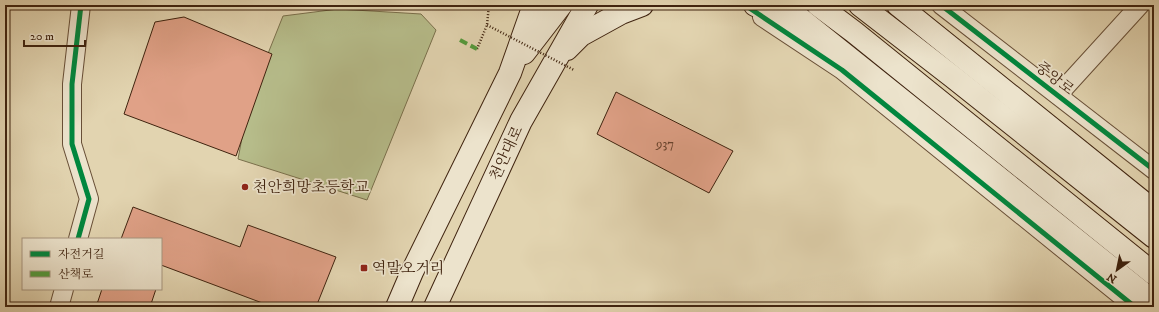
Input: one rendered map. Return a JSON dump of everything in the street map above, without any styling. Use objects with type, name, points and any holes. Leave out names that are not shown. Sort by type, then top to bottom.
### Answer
[{"type":"main road","points":[[510,73],[561,5]]},
{"type":"main road","name":"천안대로","points":[[435,307],[521,120],[565,64],[587,5]]},
{"type":"main road","points":[[565,64],[581,35],[621,13],[642,5]]},
{"type":"main road","points":[[755,5],[827,39]]},
{"type":"main road","points":[[783,5],[1154,302]]},
{"type":"main road","points":[[818,5],[854,32],[1154,274]]},
{"type":"main road","points":[[860,5],[1154,238]]},
{"type":"main road","points":[[397,307],[412,272],[510,73],[533,6]]},
{"type":"main road","points":[[899,6],[1154,211]]},
{"type":"street","points":[[78,238],[89,199],[72,144],[72,84],[81,5]]},
{"type":"street","points":[[745,5],[842,70],[1135,307]]},
{"type":"street","name":"중앙로","points":[[941,5],[1058,94],[1154,170]]},
{"type":"street","name":"중앙로","points":[[1058,94],[1140,5]]},
{"type":"street","points":[[59,307],[64,290]]},
{"type":"path","points":[[477,48],[487,25],[489,5]]},
{"type":"path","points":[[487,25],[565,64]]},
{"type":"green space","points":[[338,9],[421,14],[436,30],[367,200],[238,159],[249,101],[283,16]]},
{"type":"building","points":[[184,17],[272,54],[236,156],[124,114],[155,22]]},
{"type":"building","points":[[616,92],[733,151],[709,193],[597,134]]},
{"type":"building","points":[[133,207],[240,247],[248,225],[336,257],[316,307],[273,307],[162,265],[162,238],[121,238]]},
{"type":"building","points":[[102,290],[156,290],[150,307],[96,307]]},
{"type":"marked path","points":[[460,40],[477,49]]},
{"type":"cycle path","points":[[78,238],[89,199],[72,144],[72,84],[81,5]]},
{"type":"cycle path","points":[[745,5],[842,70],[1135,307]]},
{"type":"cycle path","points":[[941,5],[1154,170]]},
{"type":"place","name":"천안희망초등학교","points":[[245,187]]},
{"type":"place","name":"역말오거리","points":[[364,268]]}]
